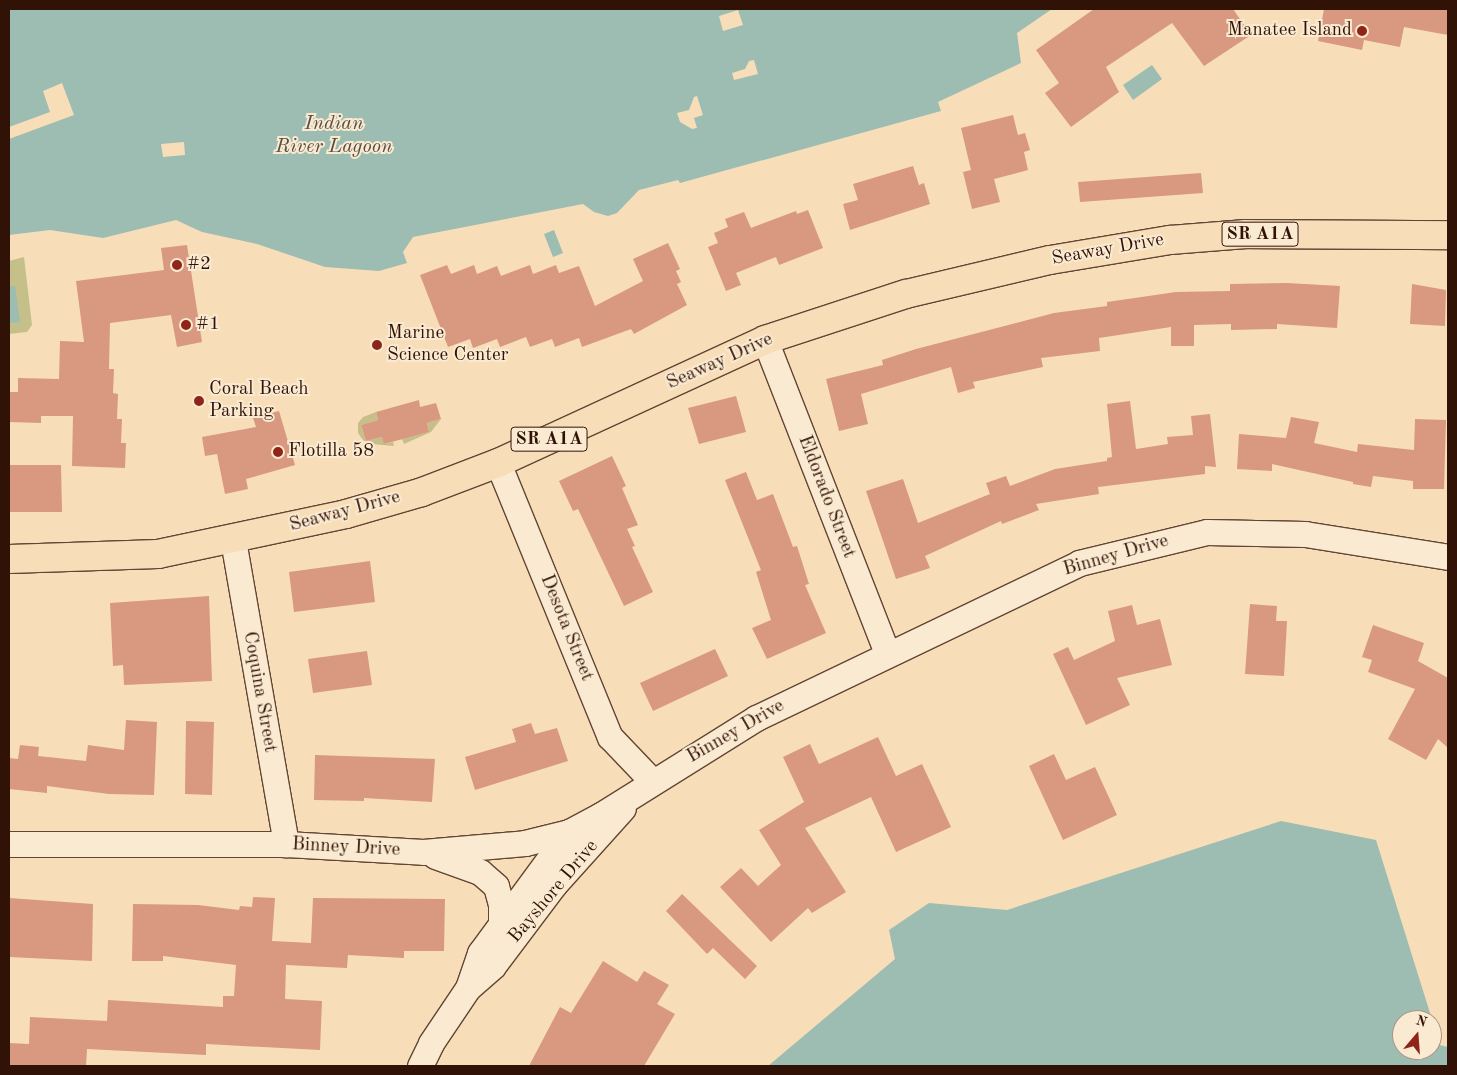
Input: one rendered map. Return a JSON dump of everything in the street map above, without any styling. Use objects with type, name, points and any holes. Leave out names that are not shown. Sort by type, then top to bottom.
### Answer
[{"type":"main road","name":"Seaway Drive","points":[[9,559],[158,554],[233,540],[422,492],[498,462],[765,340],[906,294],[1050,260],[1160,241],[1259,234],[1448,234]]},
{"type":"street","name":"Eldorado Street","points":[[765,340],[887,653]]},
{"type":"street","name":"Desota Street","points":[[498,462],[610,737],[643,787]]},
{"type":"street","name":"Binney Drive","points":[[9,844],[286,844],[423,852],[525,843],[570,832],[756,718],[887,653],[1079,563],[1207,532],[1305,534],[1448,557]]},
{"type":"street","name":"Coquina Street","points":[[233,540],[286,844]]},
{"type":"street","name":"Bayshore Drive","points":[[420,1066],[431,1043],[468,988],[493,966],[554,885],[605,832],[643,787]]},
{"type":"street","name":"Bayshore Drive","points":[[468,988],[480,953],[570,832]]},
{"type":"street","name":"Bayshore Drive","points":[[423,852],[480,872],[496,886],[501,905],[501,923]]},
{"type":"shaded area","points":[[24,257],[32,325],[27,332],[9,334],[9,261]]},
{"type":"shaded area","points":[[376,412],[378,420],[361,425],[366,441],[382,437],[385,444],[393,442],[394,446],[371,444],[363,440],[358,433],[358,423],[363,417]]},
{"type":"shaded area","points":[[441,419],[431,432],[404,444],[402,439],[429,432],[427,423]]},
{"type":"water","name":"Indian River Lagoon","points":[[9,9],[1052,9],[1017,33],[1021,63],[938,102],[941,111],[680,183],[678,180],[639,190],[617,213],[608,216],[594,212],[583,204],[413,237],[403,252],[407,263],[379,271],[325,267],[257,244],[202,232],[176,220],[103,238],[50,230],[9,235]]},
{"type":"water","points":[[1152,65],[1162,79],[1133,100],[1123,85]]},
{"type":"water","points":[[554,230],[563,253],[553,257],[544,234]]},
{"type":"water","points":[[15,286],[20,322],[9,323],[9,287]]},
{"type":"water","points":[[1281,821],[1376,840],[1429,1010],[1392,1010],[1392,1060],[1442,1060],[1442,1046],[1448,1047],[1448,1066],[768,1066],[895,959],[889,930],[929,903],[1007,910]]},
{"type":"pier","points":[[738,10],[743,25],[723,31],[719,16]]},
{"type":"pier","points":[[754,60],[758,74],[734,80],[732,73],[745,69],[749,61]]},
{"type":"pier","points":[[62,83],[74,115],[9,139],[9,127],[50,112],[43,91]]},
{"type":"pier","points":[[697,96],[703,115],[694,118],[697,128],[692,129],[680,122],[677,113],[689,110],[694,97]]},
{"type":"pier","points":[[184,142],[185,155],[163,157],[161,144]]},
{"type":"building","points":[[1094,9],[1233,9],[1251,35],[1204,66],[1172,23],[1106,67],[1119,92],[1071,127],[1045,93],[1059,83],[1036,50]]},
{"type":"building","name":"Manatee Island","points":[[1324,9],[1448,9],[1448,35],[1404,27],[1400,47],[1364,40],[1362,50],[1318,41]]},
{"type":"building","points":[[1013,115],[1018,135],[1025,133],[1030,150],[1024,152],[1028,170],[994,179],[1000,202],[972,209],[963,172],[971,170],[961,128]]},
{"type":"building","points":[[913,166],[919,185],[924,183],[930,204],[850,230],[843,204],[858,200],[853,184]]},
{"type":"building","points":[[1201,173],[1203,193],[1080,202],[1078,182]]},
{"type":"building","points":[[808,210],[823,248],[779,265],[776,257],[736,273],[741,285],[726,291],[708,247],[718,243],[714,233],[728,227],[725,219],[744,212],[751,228],[796,211],[797,214]]},
{"type":"building","points":[[668,243],[680,269],[676,271],[681,282],[677,284],[687,305],[634,334],[631,329],[582,347],[579,338],[555,347],[552,339],[530,347],[526,337],[500,347],[497,339],[473,348],[470,339],[448,347],[420,275],[447,265],[451,274],[474,265],[477,274],[497,266],[501,276],[530,265],[533,274],[556,265],[559,273],[579,266],[595,306],[643,281],[633,259]]},
{"type":"building","points":[[187,245],[202,342],[177,347],[171,315],[110,323],[109,369],[114,369],[113,393],[118,394],[117,419],[122,419],[121,443],[126,443],[125,468],[72,466],[73,416],[41,416],[41,423],[9,422],[9,392],[18,392],[18,378],[59,379],[60,341],[84,342],[76,281],[164,270],[161,248]]},
{"type":"building","points":[[1287,283],[1340,286],[1337,328],[1277,324],[1277,329],[1231,330],[1231,324],[1194,325],[1194,346],[1171,346],[1171,327],[1099,338],[1100,351],[1041,358],[1043,367],[973,382],[975,388],[958,393],[951,367],[861,394],[868,424],[839,431],[826,379],[883,365],[882,360],[916,349],[1054,313],[1107,306],[1107,302],[1176,292],[1230,291],[1230,284]]},
{"type":"building","points":[[1412,284],[1446,290],[1445,326],[1410,324]]},
{"type":"building","points":[[736,396],[746,432],[699,444],[688,408]]},
{"type":"building","name":"Marine Science Center","points":[[419,400],[420,407],[436,403],[441,419],[427,423],[429,432],[384,444],[382,437],[366,441],[361,425],[378,420],[376,412]]},
{"type":"building","points":[[1130,401],[1136,449],[1168,444],[1167,437],[1193,435],[1191,416],[1210,414],[1216,467],[1205,466],[1205,474],[1098,487],[1099,494],[1036,504],[1039,510],[1002,524],[1001,521],[925,556],[930,568],[896,579],[866,491],[903,479],[918,523],[990,494],[986,483],[1006,476],[1010,486],[1055,469],[1107,461],[1107,458],[1112,457],[1107,404]]},
{"type":"building","points":[[279,411],[295,465],[246,479],[248,489],[225,494],[217,454],[205,456],[202,437],[256,427],[253,418]]},
{"type":"building","points":[[1291,417],[1319,422],[1314,443],[1357,452],[1358,444],[1414,450],[1415,419],[1446,420],[1444,489],[1413,489],[1413,481],[1373,476],[1371,487],[1272,464],[1272,471],[1237,469],[1239,434],[1286,438]]},
{"type":"building","points":[[612,456],[626,486],[622,488],[638,525],[627,529],[635,546],[632,547],[653,592],[624,606],[578,509],[573,511],[559,481]]},
{"type":"building","points":[[9,465],[61,465],[62,512],[9,512]]},
{"type":"building","points":[[746,472],[757,500],[773,494],[793,547],[797,546],[809,584],[805,585],[826,633],[767,659],[752,628],[771,620],[756,572],[761,570],[725,480]]},
{"type":"building","points":[[370,561],[375,602],[294,612],[289,572]]},
{"type":"building","points":[[209,596],[212,681],[124,685],[123,665],[113,666],[110,603]]},
{"type":"building","points":[[1250,604],[1277,606],[1276,621],[1287,621],[1284,676],[1245,674]]},
{"type":"building","points":[[1132,605],[1137,625],[1160,619],[1172,665],[1117,678],[1130,705],[1086,725],[1053,654],[1068,647],[1074,660],[1115,641],[1108,611]]},
{"type":"building","points":[[1373,625],[1424,643],[1418,661],[1448,678],[1448,748],[1438,739],[1426,760],[1388,739],[1415,689],[1368,672],[1372,660],[1362,657]]},
{"type":"building","points":[[715,649],[728,676],[653,711],[640,683]]},
{"type":"building","points":[[367,651],[372,685],[313,693],[308,659]]},
{"type":"building","points":[[126,720],[157,722],[154,795],[109,794],[47,786],[47,793],[9,789],[9,758],[18,759],[20,745],[39,747],[38,756],[86,761],[88,745],[124,750]]},
{"type":"building","points":[[186,721],[214,722],[212,795],[185,794]]},
{"type":"building","points":[[531,723],[535,734],[557,728],[568,761],[475,790],[465,757],[516,742],[512,729]]},
{"type":"building","points":[[878,737],[896,776],[922,764],[951,827],[896,852],[871,797],[805,828],[846,892],[812,913],[808,908],[771,942],[720,887],[741,868],[758,886],[781,865],[759,830],[804,802],[783,757],[810,744],[819,764]]},
{"type":"building","points":[[1054,754],[1066,780],[1095,767],[1117,815],[1063,840],[1029,766]]},
{"type":"building","points":[[315,755],[435,759],[432,802],[364,798],[364,801],[314,800]]},
{"type":"building","points":[[682,894],[757,966],[745,979],[713,948],[707,954],[666,911]]},
{"type":"building","points":[[253,897],[275,898],[272,941],[311,943],[313,898],[445,899],[444,951],[404,951],[404,958],[348,955],[347,968],[286,965],[285,999],[322,1001],[320,1050],[206,1044],[206,1055],[87,1049],[86,1066],[9,1066],[9,1043],[29,1044],[30,1017],[107,1021],[108,1000],[223,1007],[223,996],[234,996],[236,965],[163,956],[163,961],[132,961],[133,904],[198,905],[239,910],[240,906],[252,907]]},
{"type":"building","points":[[9,898],[93,904],[92,961],[9,957]]},
{"type":"building","points":[[603,961],[637,982],[644,971],[669,985],[657,1004],[675,1014],[644,1066],[529,1066],[560,1007],[571,1013]]},
{"type":"place","name":"Manatee Island","points":[[1362,31]]},
{"type":"place","name":"#2","points":[[177,265]]},
{"type":"place","name":"#1","points":[[186,325]]},
{"type":"place","name":"Marine Science Center","points":[[377,345]]},
{"type":"place","name":"Coral Beach Parking","points":[[199,401]]},
{"type":"place","name":"Flotilla 58","points":[[278,452]]}]
